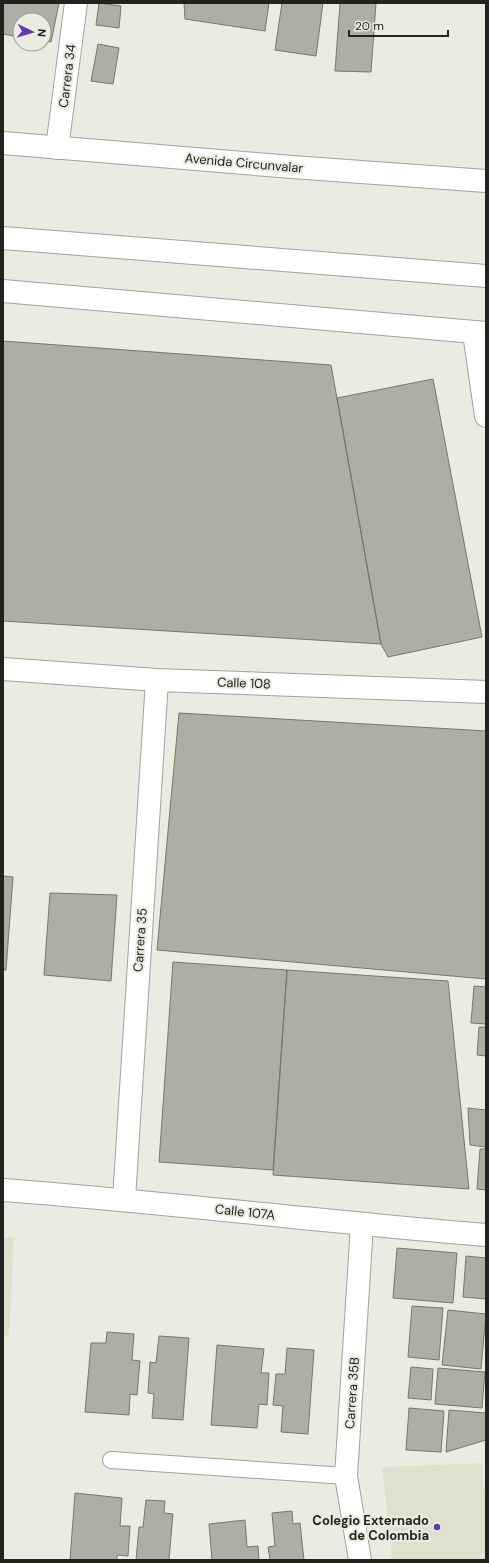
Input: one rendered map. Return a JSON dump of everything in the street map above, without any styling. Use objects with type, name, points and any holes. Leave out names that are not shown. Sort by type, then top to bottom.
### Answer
[{"type":"main road","name":"Carrera 34","points":[[57,148],[76,3]]},
{"type":"main road","name":"Avenida Circunvalar","points":[[3,143],[486,181]]},
{"type":"main road","points":[[3,238],[486,276]]},
{"type":"main road","points":[[3,291],[480,333],[486,416]]},
{"type":"main road","name":"Calle 108","points":[[3,668],[156,680],[486,692]]},
{"type":"main road","name":"Carrera 35","points":[[124,1199],[156,680]]},
{"type":"main road","name":"Calle 107A","points":[[3,1190],[124,1199],[362,1225],[486,1235]]},
{"type":"main road","name":"Carrera 35B","points":[[360,1560],[346,1476],[362,1225]]},
{"type":"lane","points":[[111,1460],[346,1476]]},
{"type":"shaded area","points":[[3,1237],[14,1238],[9,1336],[3,1336]]},
{"type":"shaded area","name":"Colegio Externado de Colombia","points":[[483,1463],[483,1483],[486,1493],[486,1560],[392,1560],[382,1467]]},
{"type":"building","points":[[3,3],[59,3],[52,37],[52,12],[12,12],[12,36],[3,34]]},
{"type":"building","points":[[99,3],[121,6],[119,28],[96,25]]},
{"type":"building","points":[[184,3],[269,3],[265,31],[185,19]]},
{"type":"building","points":[[282,3],[323,3],[316,56],[275,50]]},
{"type":"building","points":[[340,3],[376,3],[371,72],[335,71]]},
{"type":"building","points":[[98,44],[119,48],[113,84],[91,81]]},
{"type":"building","points":[[3,341],[331,365],[381,644],[3,621]]},
{"type":"building","points":[[433,379],[482,637],[388,657],[381,644],[337,398]]},
{"type":"building","points":[[179,713],[486,731],[486,979],[157,950]]},
{"type":"building","points":[[3,876],[13,877],[6,970],[3,970]]},
{"type":"building","points":[[50,893],[117,895],[111,981],[44,975]]},
{"type":"building","points":[[173,962],[287,970],[273,1170],[159,1162]]},
{"type":"building","points":[[287,970],[448,981],[469,1189],[273,1175]]},
{"type":"building","points":[[474,986],[486,987],[486,1024],[471,1023]]},
{"type":"building","points":[[479,1027],[486,1027],[486,1056],[477,1055]]},
{"type":"building","points":[[468,1108],[486,1110],[486,1147],[470,1145]]},
{"type":"building","points":[[480,1149],[486,1149],[486,1190],[477,1189]]},
{"type":"building","points":[[397,1248],[457,1253],[453,1303],[393,1298]]},
{"type":"building","points":[[466,1256],[486,1258],[486,1299],[463,1297]]},
{"type":"building","points":[[412,1306],[443,1308],[439,1360],[408,1357]]},
{"type":"building","points":[[448,1310],[486,1314],[481,1369],[442,1365]]},
{"type":"building","points":[[107,1332],[134,1334],[132,1360],[140,1361],[137,1395],[130,1394],[129,1415],[85,1412],[91,1343],[106,1343]]},
{"type":"building","points":[[159,1336],[189,1338],[183,1420],[152,1418],[154,1394],[148,1393],[150,1362],[156,1363]]},
{"type":"building","points":[[217,1345],[264,1349],[261,1373],[269,1373],[267,1405],[259,1404],[257,1428],[211,1425]]},
{"type":"building","points":[[287,1348],[314,1350],[308,1434],[281,1432],[283,1406],[273,1405],[276,1374],[285,1374]]},
{"type":"building","points":[[411,1367],[433,1369],[431,1400],[408,1398]]},
{"type":"building","points":[[438,1368],[485,1372],[482,1408],[435,1404]]},
{"type":"building","points":[[409,1408],[444,1411],[441,1452],[406,1450]]},
{"type":"building","points":[[449,1410],[486,1413],[486,1440],[446,1452]]},
{"type":"building","points":[[75,1493],[122,1498],[120,1526],[130,1526],[128,1556],[117,1555],[117,1560],[70,1560]]},
{"type":"building","points":[[146,1500],[165,1501],[164,1513],[173,1514],[169,1560],[136,1560],[139,1527],[143,1527]]},
{"type":"building","points":[[292,1511],[293,1524],[300,1523],[304,1560],[270,1560],[268,1547],[275,1546],[272,1513]]},
{"type":"building","points":[[245,1520],[247,1547],[258,1546],[259,1560],[212,1560],[209,1524]]},
{"type":"place","name":"Colegio Externado de Colombia","points":[[437,1527]]}]
